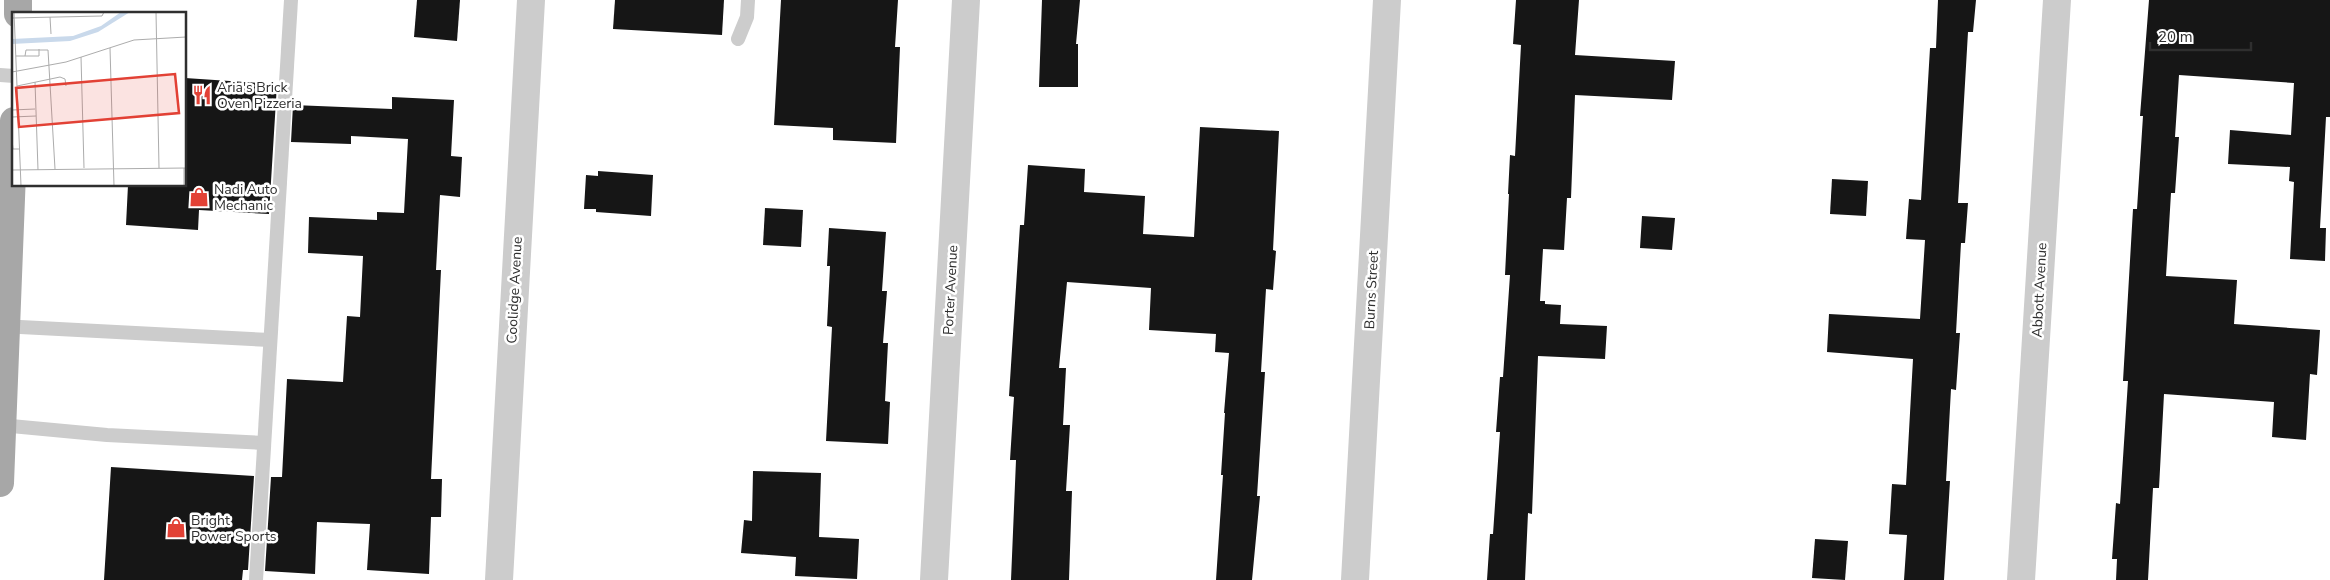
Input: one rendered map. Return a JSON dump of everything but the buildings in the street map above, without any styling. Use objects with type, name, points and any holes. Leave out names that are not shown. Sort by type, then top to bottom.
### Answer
[{"type":"main road","points":[[0,483],[5,219],[12,143]]},
{"type":"street","name":"Coolidge Avenue","points":[[498,580],[531,0]]},
{"type":"street","name":"Porter Avenue","points":[[934,580],[966,0]]},
{"type":"street","name":"Burns Street","points":[[1355,580],[1387,0]]},
{"type":"street","name":"Abbott Avenue","points":[[2022,580],[2057,0]]},
{"type":"lane","points":[[256,580],[291,0]]},
{"type":"lane","points":[[738,39],[747,16],[748,0]]},
{"type":"lane","points":[[3,326],[270,340]]},
{"type":"lane","points":[[1,425],[107,435],[264,443]]},
{"type":"place","name":"Aria's Brick Oven Pizzeria","points":[[202,95]]},
{"type":"place","name":"Nadi Auto Mechanic","points":[[199,197]]},
{"type":"place","name":"Bright Power Sports","points":[[176,528]]}]
